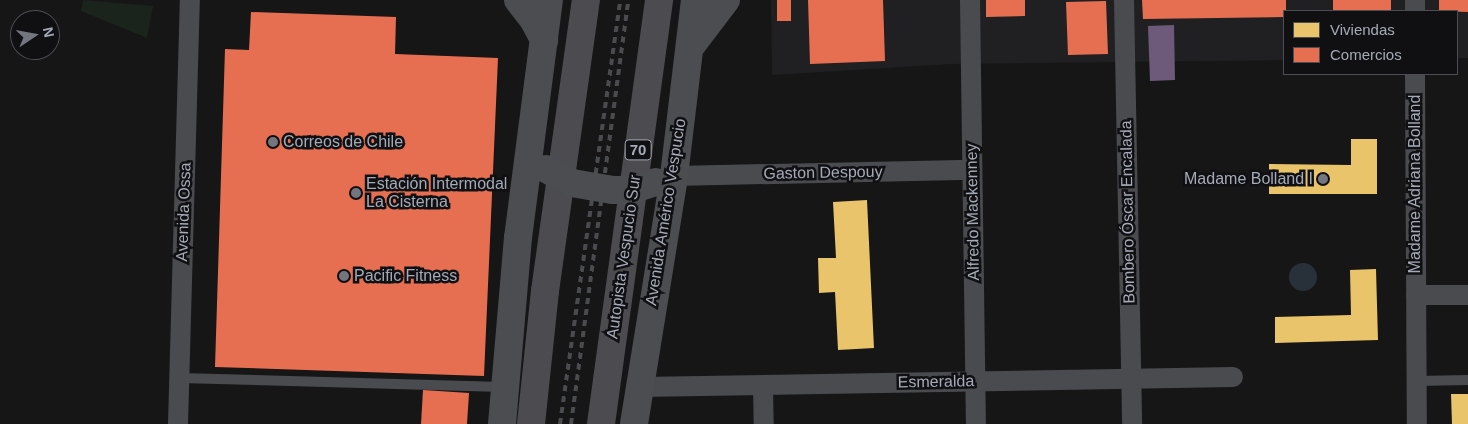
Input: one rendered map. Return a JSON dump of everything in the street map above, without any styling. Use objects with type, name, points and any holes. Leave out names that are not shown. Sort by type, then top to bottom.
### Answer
[{"type":"highway","points":[[531,424],[545,291],[586,0]]},
{"type":"highway","name":"Autopista Vespucio Sur","points":[[601,424],[659,0]]},
{"type":"main road","points":[[518,0],[534,18],[544,40]]},
{"type":"main road","points":[[502,424],[530,141],[549,0]]},
{"type":"main road","name":"Avenida Américo Vespucio","points":[[634,424],[668,175],[695,0]]},
{"type":"main road","points":[[688,50],[726,0]]},
{"type":"main road","points":[[530,141],[546,169],[572,183],[613,190],[631,190],[668,175]]},
{"type":"street","name":"Avenida Ossa","points":[[178,424],[190,0]]},
{"type":"street","name":"Alfredo Mackenney","points":[[970,0],[976,424]]},
{"type":"street","name":"Bombero Óscar Encalada","points":[[1124,0],[1132,424]]},
{"type":"street","name":"Madame Adriana Bolland","points":[[1415,75],[1416,424]]},
{"type":"street","name":"Gaston Despouy","points":[[668,175],[972,170]]},
{"type":"street","name":"Madame Adriana Bolland","points":[[1416,295],[1468,295]]},
{"type":"street","name":"Esmeralda","points":[[639,387],[1233,377]]},
{"type":"street","points":[[763,385],[764,424]]},
{"type":"lane","points":[[180,378],[506,388]]},
{"type":"lane","points":[[1416,381],[1468,380]]},
{"type":"shaded area","points":[[83,0],[153,6],[147,38],[81,11]]},
{"type":"shaded area","points":[[771,0],[1468,0],[1468,58],[1458,58],[1458,10],[1283,10],[1283,60],[951,64],[772,75]]},
{"type":"shaded area","points":[[1303,263],[1313,267],[1317,277],[1313,287],[1303,291],[1293,287],[1289,277],[1293,267]]},
{"type":"building: Viviendas","name":"Madame Bolland I","points":[[1351,139],[1377,139],[1377,194],[1269,194],[1269,164],[1351,165]]},
{"type":"building: Viviendas","points":[[867,200],[874,348],[838,350],[835,292],[819,293],[818,258],[836,258],[833,202]]},
{"type":"building: Viviendas","points":[[1376,269],[1378,340],[1275,343],[1275,317],[1351,315],[1350,270]]},
{"type":"building: Viviendas","points":[[1451,394],[1468,394],[1468,424],[1452,424]]},
{"type":"building: Comercios","points":[[777,0],[791,0],[791,21],[777,21]]},
{"type":"building: Comercios","points":[[808,0],[883,0],[885,61],[810,64]]},
{"type":"building: Comercios","points":[[986,0],[1025,0],[1025,16],[986,17]]},
{"type":"building: Comercios","points":[[1142,0],[1286,0],[1286,10],[1283,10],[1283,17],[1143,19]]},
{"type":"building: Comercios","points":[[1333,0],[1391,0],[1391,10],[1333,10]]},
{"type":"building: Comercios","points":[[1439,0],[1468,0],[1468,12],[1439,10]]},
{"type":"building: Comercios","points":[[1106,1],[1108,54],[1068,55],[1066,2]]},
{"type":"building: Comercios","name":"Estación Intermodal La Cisterna","points":[[251,12],[396,17],[395,54],[498,58],[484,376],[215,367],[225,49],[249,50]]},
{"type":"building: Comercios","points":[[423,390],[469,393],[467,424],[421,424]]},
{"type":"building: Oficinas","points":[[1174,25],[1175,80],[1150,81],[1148,26]]},
{"type":"railway","points":[[560,424],[620,0]]},
{"type":"railway","points":[[571,424],[628,0]]},
{"type":"place","name":"Correos de Chile","points":[[273,142]]},
{"type":"place","name":"Madame Bolland I","points":[[1323,179]]},
{"type":"place","name":"Estación Intermodal La Cisterna","points":[[356,193]]},
{"type":"place","name":"Pacific Fitness","points":[[344,276]]}]
